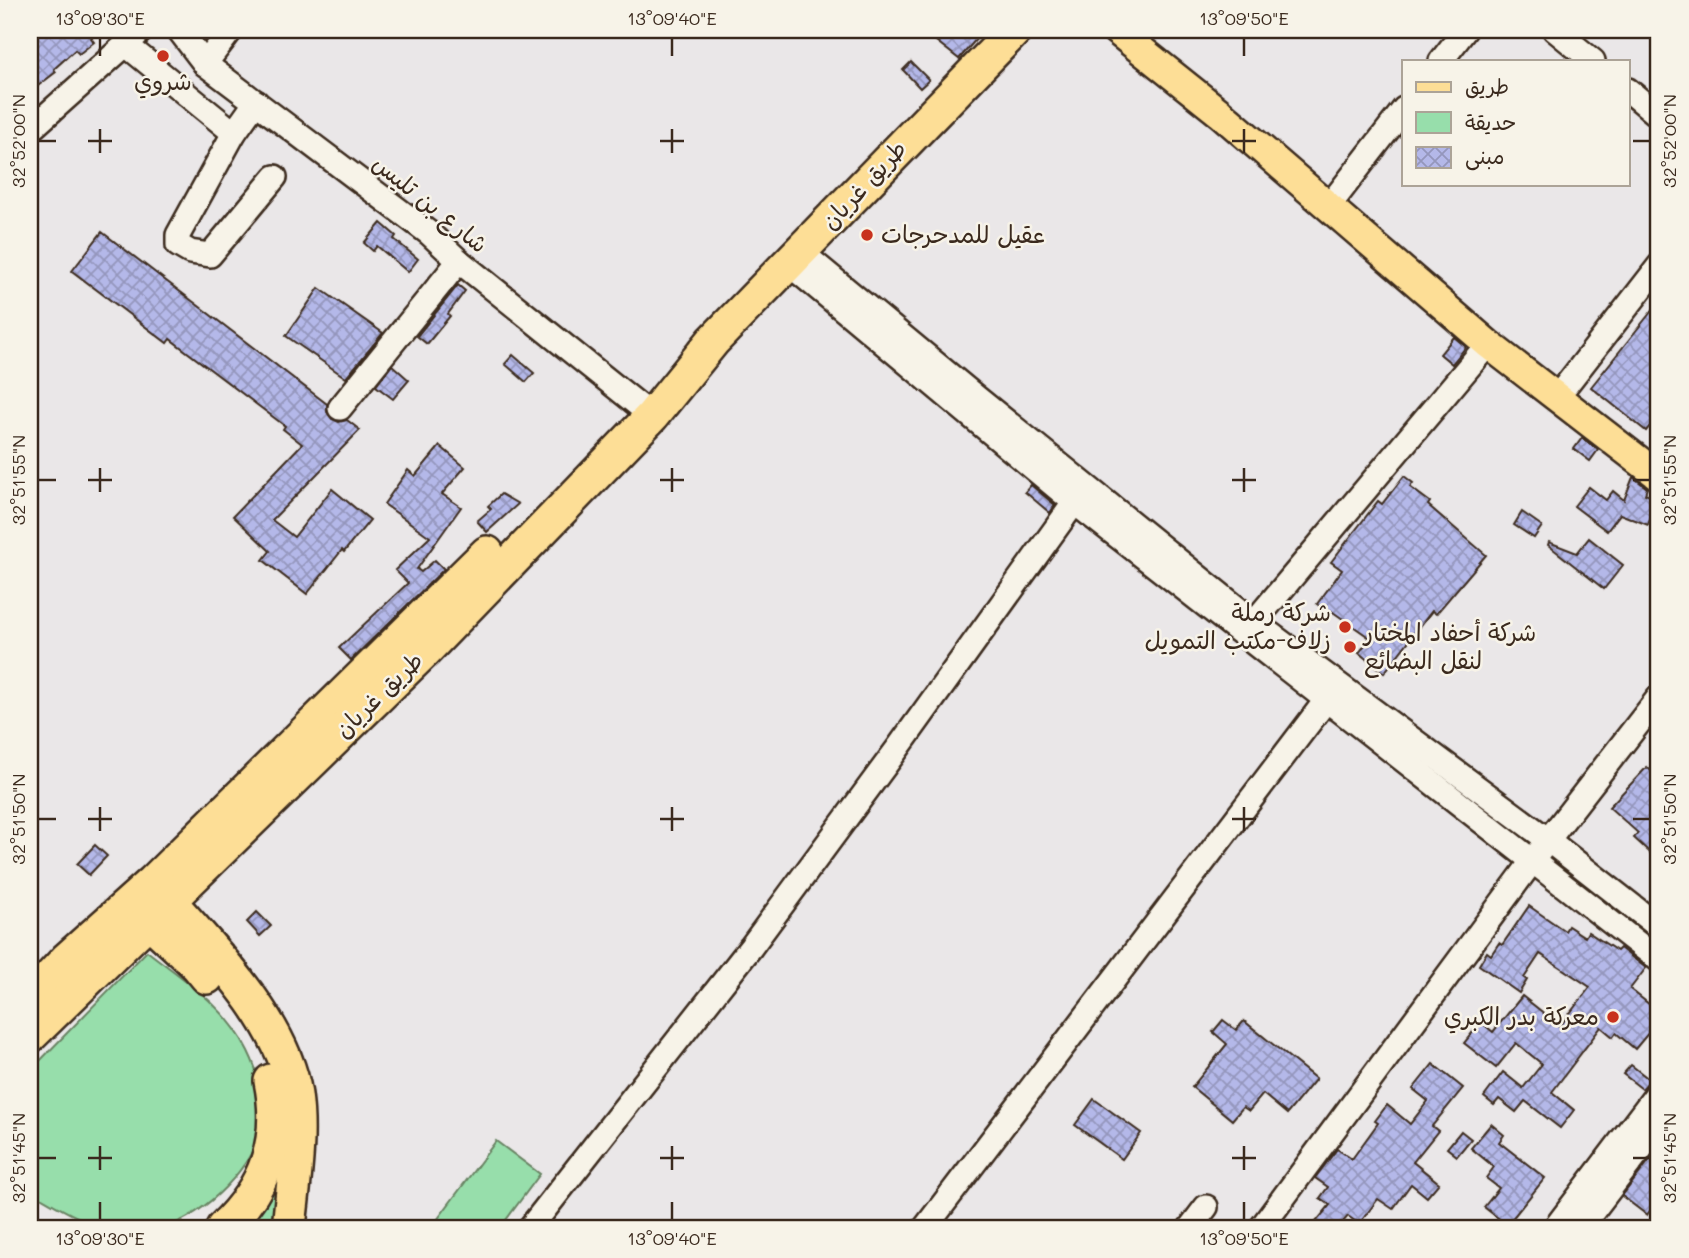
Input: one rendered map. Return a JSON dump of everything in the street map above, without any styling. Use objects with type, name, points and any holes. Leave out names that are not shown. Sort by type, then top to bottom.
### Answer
[{"type":"highway","name":"طريق غريان","points":[[30,1036],[150,902],[424,652],[644,409],[795,258],[898,148],[1015,30]]},
{"type":"highway","name":"طريق غريان","points":[[30,999],[67,959],[150,902]]},
{"type":"highway","points":[[150,902],[243,1020],[265,1064],[271,1084],[275,1120],[271,1153],[262,1178],[250,1199],[223,1228]]},
{"type":"highway","points":[[150,902],[256,1003],[280,1048],[295,1093],[298,1129],[289,1228]]},
{"type":"highway","points":[[30,979],[67,959]]},
{"type":"main road","points":[[1115,30],[1220,113],[1488,344],[1659,476]]},
{"type":"street","name":"شارع بن تليس","points":[[179,30],[205,64],[429,233],[459,261],[644,409]]},
{"type":"street","points":[[205,64],[231,30]]},
{"type":"street","points":[[1442,60],[1465,30]]},
{"type":"street","points":[[1555,30],[1592,60]]},
{"type":"street","points":[[30,130],[133,37],[234,133]]},
{"type":"street","points":[[1630,92],[1659,116]]},
{"type":"street","points":[[256,102],[234,133],[178,235],[178,245],[190,252],[210,255],[275,177]]},
{"type":"street","points":[[1329,206],[1402,112]]},
{"type":"street","points":[[795,258],[1080,495],[1332,693],[1532,861],[1659,960]]},
{"type":"street","points":[[340,408],[459,261]]},
{"type":"street","points":[[1557,397],[1659,266]]},
{"type":"street","points":[[1248,629],[1488,344]]},
{"type":"street","points":[[530,1228],[751,947],[1080,495]]},
{"type":"street","points":[[1332,693],[1548,840],[1659,928]]},
{"type":"street","points":[[925,1228],[1332,693]]},
{"type":"street","points":[[1261,1228],[1532,861],[1659,697]]},
{"type":"street","points":[[1555,1228],[1659,1091]]},
{"type":"street","points":[[1580,1228],[1659,1125]]},
{"type":"street","points":[[1190,1228],[1206,1207]]},
{"type":"green space","points":[[147,951],[204,995],[239,1035],[258,1077],[263,1123],[250,1155],[239,1171],[212,1200],[196,1212],[165,1227],[118,1229],[80,1218],[30,1191],[30,1071]]},
{"type":"green space","points":[[496,1141],[540,1174],[500,1228],[448,1228],[437,1220]]},
{"type":"green space","points":[[280,1171],[284,1228],[246,1228],[273,1192]]},
{"type":"building","points":[[30,30],[102,30],[91,38],[94,42],[79,54],[75,50],[54,69],[56,72],[30,92]]},
{"type":"building","points":[[922,30],[984,30],[959,59]]},
{"type":"building","points":[[911,62],[929,80],[920,88],[903,70]]},
{"type":"building","points":[[381,223],[396,236],[394,239],[418,259],[408,272],[377,246],[373,251],[364,243]]},
{"type":"building","points":[[102,232],[327,404],[327,412],[332,419],[339,422],[347,420],[360,430],[272,520],[294,537],[332,489],[370,520],[307,594],[263,560],[270,551],[233,516],[302,444],[283,429],[285,426],[170,339],[167,343],[72,271]]},
{"type":"building","points":[[458,285],[465,291],[448,314],[450,316],[427,344],[417,336]]},
{"type":"building","points":[[319,288],[383,333],[346,378],[286,336]]},
{"type":"building","points":[[1659,302],[1659,415],[1646,431],[1591,387]]},
{"type":"building","points":[[1454,337],[1466,347],[1452,364],[1440,354]]},
{"type":"building","points":[[513,355],[534,373],[526,382],[505,364]]},
{"type":"building","points":[[392,365],[409,380],[393,399],[376,386]]},
{"type":"building","points":[[1582,438],[1598,450],[1590,461],[1574,449]]},
{"type":"building","points":[[440,446],[465,467],[442,494],[461,507],[417,569],[421,572],[435,560],[444,569],[351,660],[339,648],[408,583],[395,570],[430,537],[384,504],[408,470],[415,476]]},
{"type":"building","points":[[1404,476],[1413,483],[1410,487],[1430,502],[1428,505],[1486,555],[1436,614],[1432,611],[1384,673],[1359,653],[1370,638],[1317,604],[1342,570],[1331,562],[1378,501],[1382,504]]},
{"type":"building","points":[[1633,477],[1647,488],[1645,494],[1658,499],[1648,525],[1620,514],[1607,531],[1574,506],[1589,487],[1606,500],[1613,491],[1624,500]]},
{"type":"building","points":[[1031,485],[1055,505],[1050,513],[1025,492]]},
{"type":"building","points":[[501,494],[518,504],[487,532],[477,521],[491,509],[488,506]]},
{"type":"building","points":[[1522,512],[1542,526],[1534,538],[1514,525]]},
{"type":"building","points":[[1589,538],[1623,565],[1604,589],[1548,545],[1549,542],[1577,553]]},
{"type":"building","points":[[1647,767],[1659,778],[1659,861],[1634,838],[1638,833],[1609,807]]},
{"type":"building","points":[[95,845],[107,856],[89,875],[77,864]]},
{"type":"building","points":[[1529,906],[1565,931],[1568,926],[1585,937],[1588,932],[1617,951],[1620,948],[1646,968],[1630,989],[1659,1012],[1659,1029],[1655,1025],[1635,1049],[1616,1033],[1613,1037],[1601,1027],[1552,1092],[1574,1110],[1560,1128],[1525,1101],[1516,1112],[1499,1099],[1494,1105],[1484,1097],[1503,1072],[1523,1088],[1542,1064],[1516,1043],[1496,1068],[1464,1043],[1481,1022],[1493,1032],[1522,996],[1560,1026],[1590,987],[1540,954],[1524,978],[1527,980],[1519,993],[1479,965],[1487,952],[1491,955],[1499,943],[1502,945]]},
{"type":"building","points":[[257,912],[271,926],[260,936],[247,922]]},
{"type":"building","points":[[1223,1020],[1236,1030],[1244,1021],[1316,1079],[1287,1114],[1263,1094],[1249,1111],[1243,1107],[1232,1120],[1192,1087],[1227,1044],[1213,1032]]},
{"type":"building","points":[[1433,1064],[1463,1088],[1432,1126],[1438,1131],[1413,1162],[1439,1183],[1427,1197],[1411,1184],[1393,1209],[1378,1199],[1359,1224],[1348,1216],[1338,1228],[1311,1228],[1330,1205],[1320,1198],[1328,1187],[1315,1178],[1337,1149],[1352,1159],[1378,1123],[1375,1121],[1387,1105],[1410,1124],[1428,1101],[1413,1089]]},
{"type":"building","points":[[1631,1065],[1650,1080],[1642,1089],[1623,1074]]},
{"type":"building","points":[[1094,1099],[1141,1133],[1122,1159],[1075,1125]]},
{"type":"building","points":[[1491,1124],[1504,1135],[1499,1142],[1545,1178],[1507,1225],[1484,1207],[1499,1188],[1486,1178],[1494,1167],[1471,1148]]},
{"type":"building","points":[[1461,1131],[1471,1139],[1457,1156],[1447,1148]]},
{"type":"building","points":[[1659,1148],[1659,1198],[1647,1215],[1622,1196]]},
{"type":"place","name":"شروي","points":[[163,56]]},
{"type":"place","name":"عقيل للمدحرجات","points":[[867,235]]},
{"type":"place","name":"شركة رملة زلاف-مكتب التمويل","points":[[1345,627]]},
{"type":"place","name":"شركة أحفاد المختار لنقل البضائع","points":[[1350,647]]},
{"type":"place","name":"معركة بدر الكبري","points":[[1613,1017]]}]
